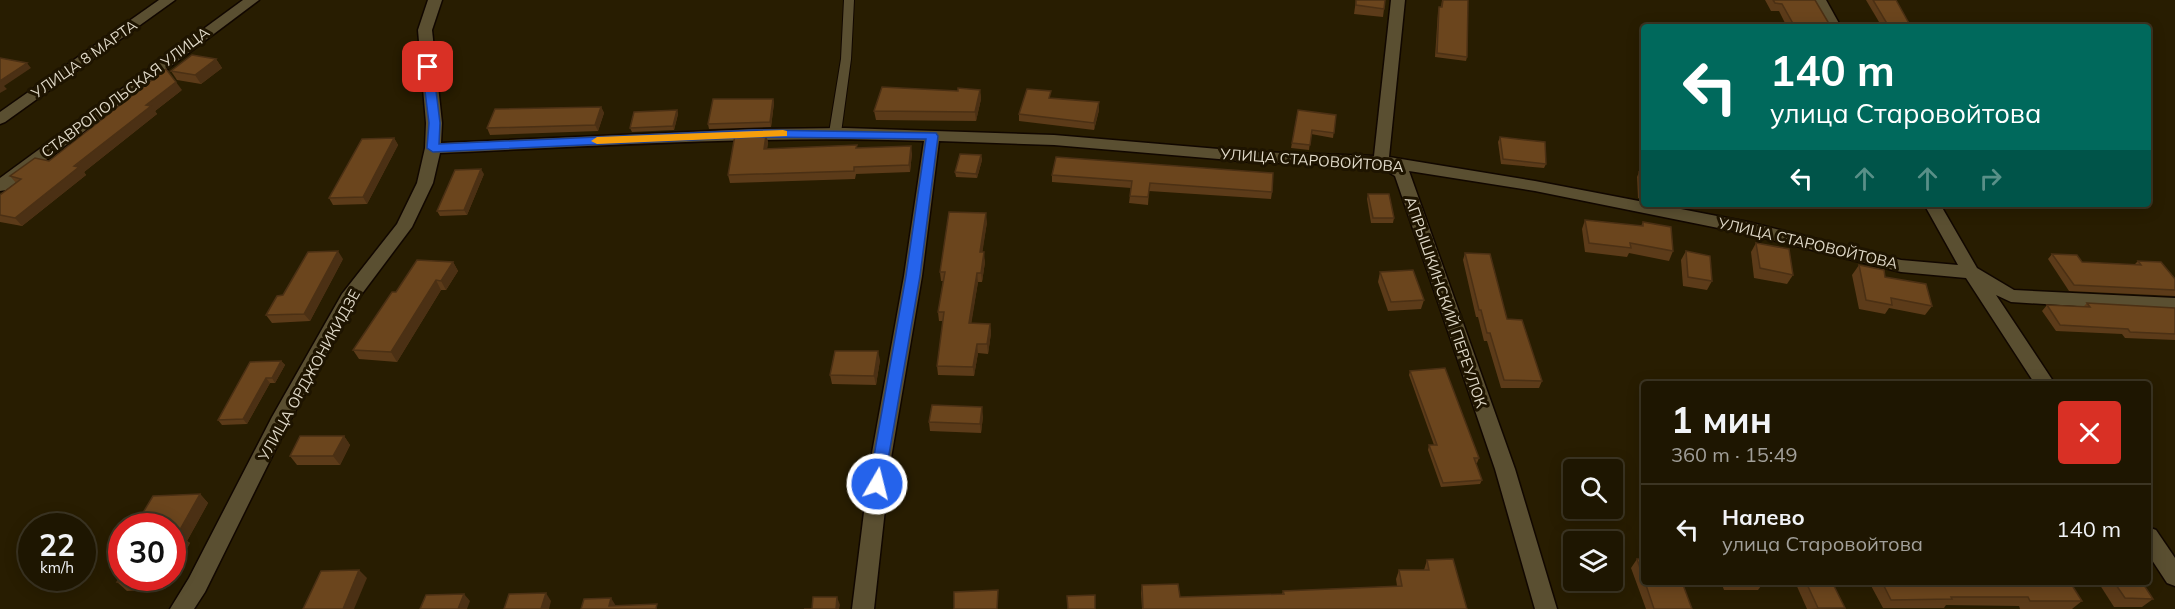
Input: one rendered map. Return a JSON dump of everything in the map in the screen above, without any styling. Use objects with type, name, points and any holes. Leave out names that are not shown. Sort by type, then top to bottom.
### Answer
[{"type":"street","name":"УЛИЦА 8 МАРТА","points":[[0,119],[168,0]]},
{"type":"street","name":"СТАВРОПОЛЬСКАЯ УЛИЦА","points":[[0,186],[252,0]]},
{"type":"street","name":"УЛИЦА ОРДЖОНИКИДЗЕ","points":[[181,609],[197,585],[279,423],[348,299],[404,227],[425,183],[433,148],[434,123],[425,30],[435,0]]},
{"type":"street","points":[[1381,161],[1398,0]]},
{"type":"street","points":[[1819,0],[1832,24]]},
{"type":"street","name":"УЛИЦА СТАРОВОЙТОВА","points":[[433,148],[755,134],[835,133],[1054,140],[1254,157],[1381,161],[1535,186],[1725,224],[1902,266],[1971,272],[2011,296],[2175,305]]},
{"type":"street","points":[[863,609],[880,464],[913,276],[932,136]]},
{"type":"street","name":"АПРЫШКИНСКИЙ ПЕРЕУЛОК","points":[[1381,161],[1402,173],[1505,470],[1546,609]]},
{"type":"street","points":[[1934,207],[1971,272],[2043,381]]},
{"type":"street","points":[[2151,540],[2175,576]]},
{"type":"lane","points":[[835,133],[846,59],[849,0]]},
{"type":"building","points":[[1356,0],[1385,0],[1384,9],[1356,5]]},
{"type":"building","points":[[1443,0],[1468,0],[1467,57],[1437,53],[1439,7],[1442,7]]},
{"type":"building","points":[[1773,0],[1815,0],[1829,24],[1793,24],[1782,4],[1775,3]]},
{"type":"building","points":[[1873,0],[1896,0],[1909,24],[1887,24]]},
{"type":"building","points":[[192,55],[216,59],[195,75],[171,71]]},
{"type":"building","points":[[0,58],[27,63],[0,81]]},
{"type":"building","points":[[166,69],[176,82],[146,105],[151,106],[74,166],[79,167],[15,218],[0,215],[0,195],[21,179],[10,176],[35,158],[49,161]]},
{"type":"building","points":[[882,87],[980,90],[975,112],[874,111]]},
{"type":"building","points":[[1027,89],[1051,91],[1049,98],[1099,102],[1094,123],[1019,114]]},
{"type":"building","points":[[713,99],[773,99],[770,122],[708,124]]},
{"type":"building","points":[[601,107],[595,125],[487,128],[495,109]]},
{"type":"building","points":[[677,110],[673,126],[630,128],[634,112]]},
{"type":"building","points":[[1298,110],[1336,115],[1334,133],[1312,130],[1310,145],[1292,143]]},
{"type":"building","points":[[735,135],[766,135],[764,149],[857,145],[856,148],[911,146],[909,165],[854,167],[854,171],[728,175]]},
{"type":"building","points":[[1500,137],[1545,142],[1546,164],[1503,159]]},
{"type":"building","points":[[394,138],[363,197],[329,198],[362,139]]},
{"type":"building","points":[[960,154],[981,155],[976,174],[955,172]]},
{"type":"building","points":[[1056,157],[1273,173],[1272,192],[1150,183],[1148,197],[1130,196],[1132,181],[1052,175]]},
{"type":"building","points":[[481,169],[464,210],[437,211],[455,170]]},
{"type":"building","points":[[1639,172],[1641,172],[1640,194]]},
{"type":"building","points":[[1368,194],[1389,194],[1394,218],[1373,218]]},
{"type":"building","points":[[949,212],[986,213],[980,252],[984,252],[981,273],[977,273],[969,323],[990,324],[987,344],[977,344],[973,367],[937,366],[944,312],[938,312],[945,272],[940,272]]},
{"type":"building","points":[[1585,220],[1643,226],[1643,222],[1671,227],[1673,251],[1630,243],[1631,248],[1589,243]]},
{"type":"building","points":[[1756,243],[1789,249],[1793,275],[1760,268]]},
{"type":"building","points":[[338,251],[304,314],[266,315],[277,296],[283,295],[308,252]]},
{"type":"building","points":[[1686,251],[1710,256],[1712,281],[1688,277]]},
{"type":"building","points":[[1465,253],[1490,254],[1507,319],[1522,320],[1542,381],[1504,380],[1490,333],[1487,333],[1481,310],[1479,310]]},
{"type":"building","points":[[2052,254],[2077,255],[2082,262],[2141,265],[2138,261],[2161,262],[2175,279],[2175,290],[2074,285]]},
{"type":"building","points":[[417,260],[453,262],[441,281],[436,280],[391,352],[353,350],[392,292],[396,292]]},
{"type":"building","points":[[1859,265],[1884,270],[1885,277],[1926,284],[1932,306],[1891,298],[1892,305],[1866,300]]},
{"type":"building","points":[[1413,270],[1424,300],[1391,302],[1380,272]]},
{"type":"building","points":[[2087,303],[2175,308],[2175,334],[2060,325],[2047,305],[2090,307]]},
{"type":"building","points":[[835,351],[878,351],[874,376],[830,375]]},
{"type":"building","points":[[281,361],[272,378],[266,378],[243,419],[218,420],[250,362]]},
{"type":"building","points":[[1445,368],[1479,458],[1474,458],[1482,480],[1443,483],[1429,445],[1437,445],[1410,371]]},
{"type":"building","points":[[932,405],[982,407],[980,424],[929,422]]},
{"type":"building","points":[[300,436],[344,436],[333,456],[290,456]]},
{"type":"building","points":[[200,494],[186,519],[186,513],[143,513],[153,496]]},
{"type":"building","points":[[1453,559],[1467,609],[1143,609],[1142,585],[1178,584],[1180,597],[1284,594],[1283,591],[1402,586],[1399,570],[1429,570],[1427,560]]},
{"type":"building","points":[[1637,559],[1641,559],[1641,571]]},
{"type":"building","points":[[359,570],[343,609],[303,609],[321,571]]},
{"type":"building","points":[[1646,585],[1683,585],[1692,609],[1654,609]]},
{"type":"building","points":[[1807,585],[1834,585],[1845,608],[1818,608]]},
{"type":"building","points":[[1884,585],[2072,585],[2082,601],[2030,601],[2028,597],[1891,600]]},
{"type":"building","points":[[2116,585],[2144,585],[2153,599],[2125,598]]},
{"type":"building","points":[[998,590],[997,609],[954,609],[954,592]]},
{"type":"building","points":[[546,593],[541,609],[504,609],[509,594]]},
{"type":"building","points":[[464,594],[458,609],[420,609],[426,595]]},
{"type":"building","points":[[1095,595],[1095,609],[1068,609],[1067,596]]},
{"type":"building","points":[[813,597],[837,597],[836,609],[812,609]]},
{"type":"building","points":[[611,598],[609,606],[657,604],[656,609],[581,609],[584,599]]},
{"type":"slow traffic","points":[[597,141],[783,133]]},
{"type":"route","points":[[428,67],[434,123],[433,148],[755,134],[845,133],[932,136],[913,276],[877,484]]}]
